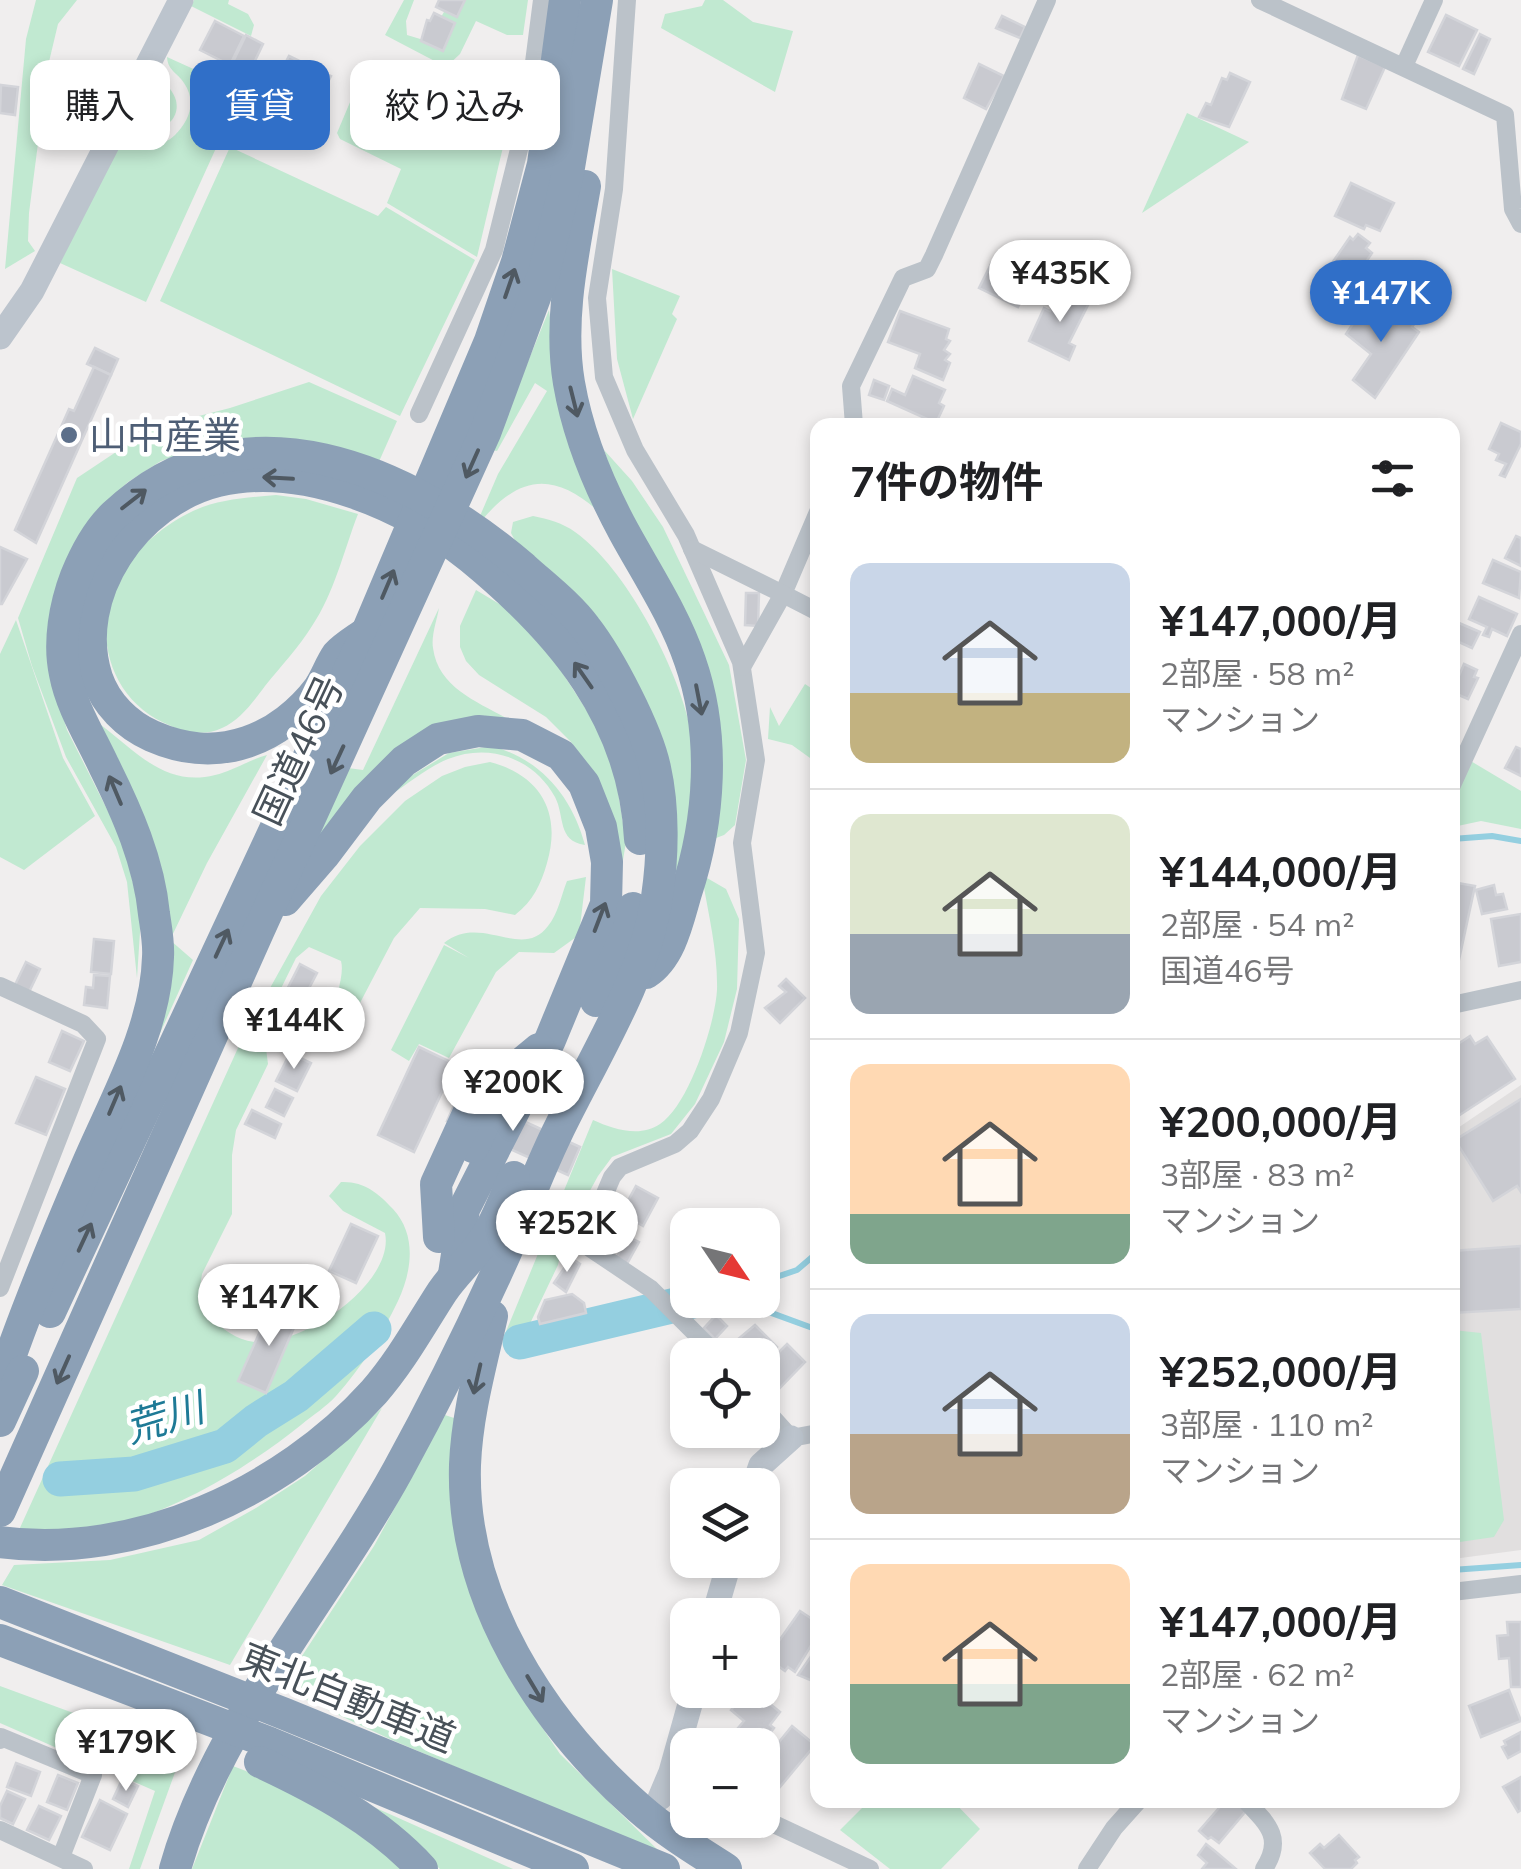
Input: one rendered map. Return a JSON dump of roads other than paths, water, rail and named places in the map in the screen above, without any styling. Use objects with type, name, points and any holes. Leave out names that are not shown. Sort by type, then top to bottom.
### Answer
[{"type":"highway","name":"国道46号","points":[[0,1421],[367,632],[456,426],[517,262],[543,164],[565,0]]},
{"type":"highway","name":"国道46号","points":[[0,1511],[485,433],[544,273],[568,173],[595,13]]},
{"type":"highway","points":[[595,13],[586,180],[570,276],[569,382],[596,476],[690,662],[706,739],[707,775],[700,839],[676,928],[658,965],[609,970]]},
{"type":"highway","points":[[0,1386],[79,1184],[132,1062],[150,1011],[158,958],[154,905],[144,858],[64,672],[66,602],[82,562],[106,523],[138,494],[168,475],[211,459],[249,451],[298,455],[345,464],[378,489]]},
{"type":"highway","points":[[155,1869],[169,1822],[199,1753],[348,1516],[424,1376],[448,1317],[464,1209],[554,1047],[609,970],[642,960],[656,902],[660,856],[655,767],[615,671],[584,624],[492,558],[439,506],[378,489],[292,478],[216,482],[181,497],[129,538],[101,584],[90,640],[102,691],[117,711],[140,730],[161,740],[186,749],[215,749],[248,742],[278,728],[320,688],[338,654],[367,632]]},
{"type":"highway","points":[[175,1869],[205,1787],[396,1474],[464,1342],[550,1146],[606,1033],[607,862],[601,827],[584,784],[561,755],[522,734],[478,730],[438,739],[404,761],[367,798],[259,930]]},
{"type":"highway","points":[[16,1543],[102,1539],[152,1529],[231,1500],[328,1436],[376,1389],[415,1339],[454,1275],[488,1235],[609,970]]},
{"type":"highway","points":[[454,1275],[439,1237],[460,1174],[506,1076],[554,1047]]},
{"type":"highway","points":[[507,1250],[466,1439],[470,1529],[484,1586],[532,1686],[569,1738],[640,1810],[726,1869]]},
{"type":"highway","name":"東北自動車道","points":[[0,1602],[664,1869]]},
{"type":"highway","points":[[0,1640],[76,1667],[180,1718],[263,1752],[401,1847],[422,1869]]},
{"type":"highway","name":"東北自動車道","points":[[263,1752],[573,1869]]},
{"type":"street","points":[[0,337],[32,291],[181,0]]},
{"type":"street","points":[[418,414],[494,250],[527,117],[542,0]]},
{"type":"street","points":[[627,0],[614,189],[597,298],[604,377],[635,450],[692,549],[742,667],[756,760],[742,843],[756,953],[740,1033],[712,1099],[690,1132],[676,1144],[620,1167],[585,1241],[652,1289],[702,1338]]},
{"type":"street","points":[[854,418],[852,386],[903,278],[927,269],[1047,0]]},
{"type":"street","points":[[1260,0],[1505,115],[1513,209],[1521,224]]},
{"type":"street","points":[[1404,66],[1434,0]]},
{"type":"street","points":[[742,667],[783,594],[810,531]]},
{"type":"street","points":[[692,549],[810,608]]},
{"type":"street","points":[[1460,767],[1521,634]]},
{"type":"street","points":[[0,986],[83,1024],[97,1039],[0,1288]]},
{"type":"street","points":[[1460,1003],[1521,990]]},
{"type":"street","points":[[780,1426],[791,1438]]},
{"type":"street","points":[[759,1468],[791,1438],[810,1434]]},
{"type":"street","points":[[1460,1591],[1521,1584]]},
{"type":"street","points":[[0,1740],[1,1737],[93,1775],[61,1857]]},
{"type":"street","points":[[660,1798],[670,1788]]},
{"type":"street","points":[[1087,1869],[1132,1808]]},
{"type":"street","points":[[1253,1808],[1273,1837],[1274,1853],[1264,1869]]},
{"type":"street","points":[[780,1827],[870,1869]]},
{"type":"street","points":[[0,1830],[84,1869]]},
{"type":"waterway","name":"荒川","points":[[1460,838],[1492,836],[1521,841]]},
{"type":"waterway","name":"荒川","points":[[780,1276],[797,1270],[810,1259]]},
{"type":"waterway","name":"荒川","points":[[520,1342],[670,1306]]},
{"type":"waterway","points":[[780,1316],[810,1327]]},
{"type":"waterway","name":"荒川","points":[[60,1479],[134,1474],[225,1446],[296,1396],[374,1329]]},
{"type":"waterway","points":[[1460,1569],[1521,1565]]},
{"type":"place","name":"山中産業","points":[[69,435]]}]
